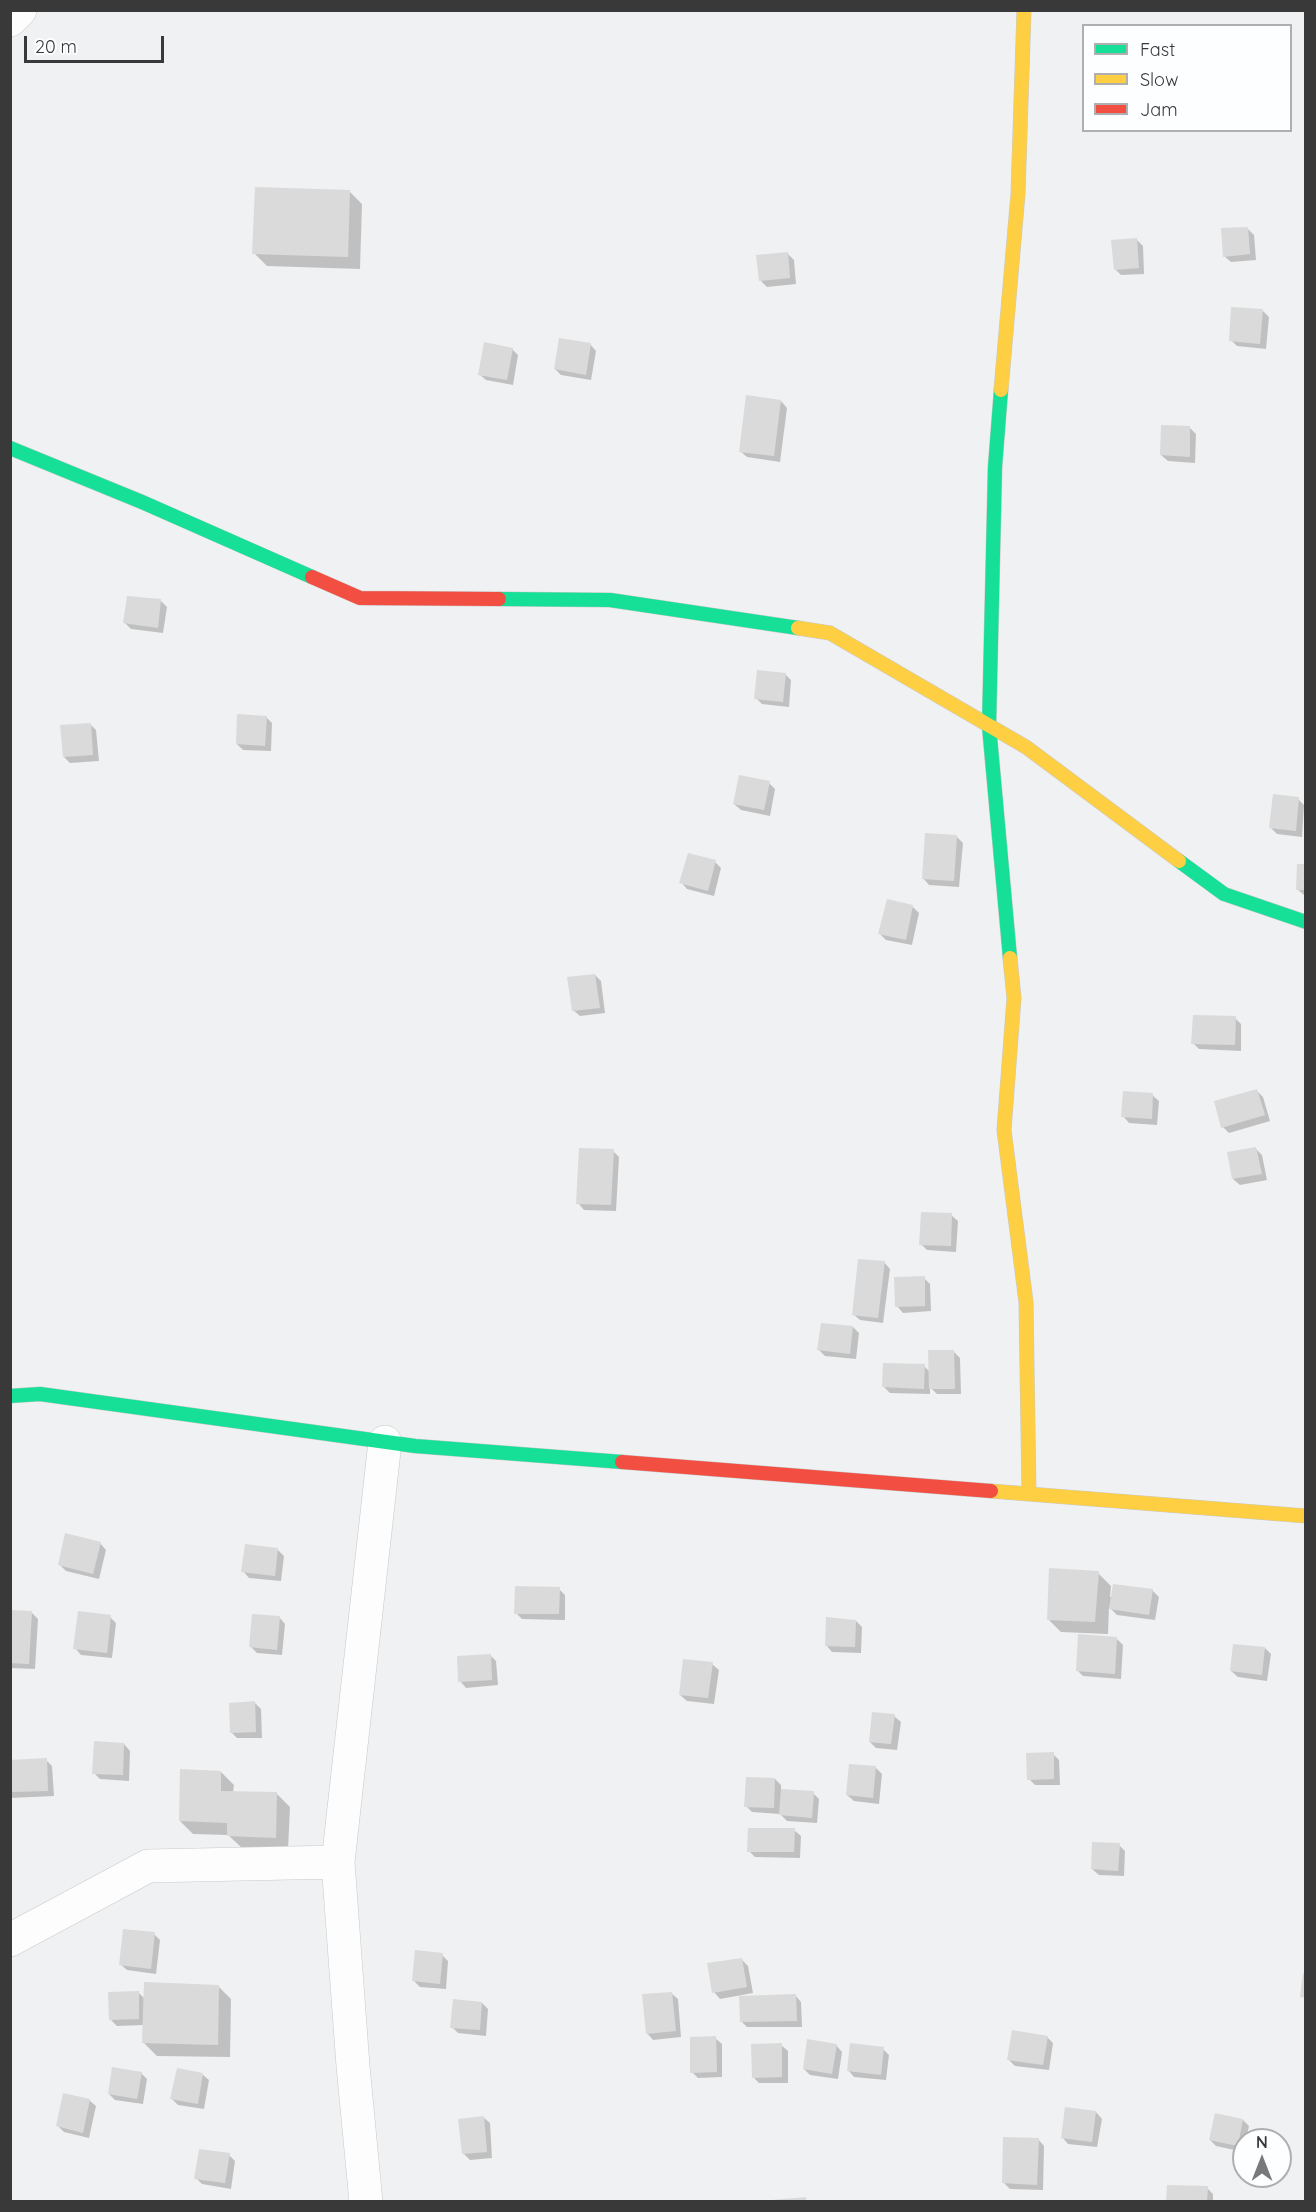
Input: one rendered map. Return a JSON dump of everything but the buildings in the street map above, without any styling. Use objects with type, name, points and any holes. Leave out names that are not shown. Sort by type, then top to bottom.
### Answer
[{"type":"street","points":[[10,20],[20,10]]},
{"type":"street","points":[[1024,10],[1018,194],[995,467],[989,726],[1014,998],[1004,1130],[1026,1302],[1029,1493]]},
{"type":"street","points":[[10,448],[142,502],[360,598],[610,600],[830,633],[1026,747],[1224,894],[1305,922]]},
{"type":"street","points":[[10,1396],[40,1394],[385,1442],[1305,1516]]},
{"type":"street","points":[[366,2202],[351,2043],[338,1862],[385,1442]]},
{"type":"street","points":[[10,1940],[148,1866],[338,1862]]},
{"type":"traffic: fast","points":[[1001,390],[995,467],[989,726],[1010,958]]},
{"type":"traffic: fast","points":[[10,448],[142,502],[312,577]]},
{"type":"traffic: fast","points":[[499,599],[610,600],[798,628]]},
{"type":"traffic: fast","points":[[1179,861],[1224,894],[1306,922]]},
{"type":"traffic: fast","points":[[10,1396],[40,1394],[415,1446],[622,1462]]},
{"type":"traffic: slow","points":[[1001,390],[1018,194],[1024,10]]},
{"type":"traffic: slow","points":[[798,628],[830,633],[1026,747],[1179,861]]},
{"type":"traffic: slow","points":[[1010,958],[1014,998],[1004,1130],[1026,1302],[1029,1493]]},
{"type":"traffic: slow","points":[[991,1491],[1306,1516]]},
{"type":"traffic: jam","points":[[312,577],[360,598],[499,599]]},
{"type":"traffic: jam","points":[[622,1462],[991,1491]]}]
